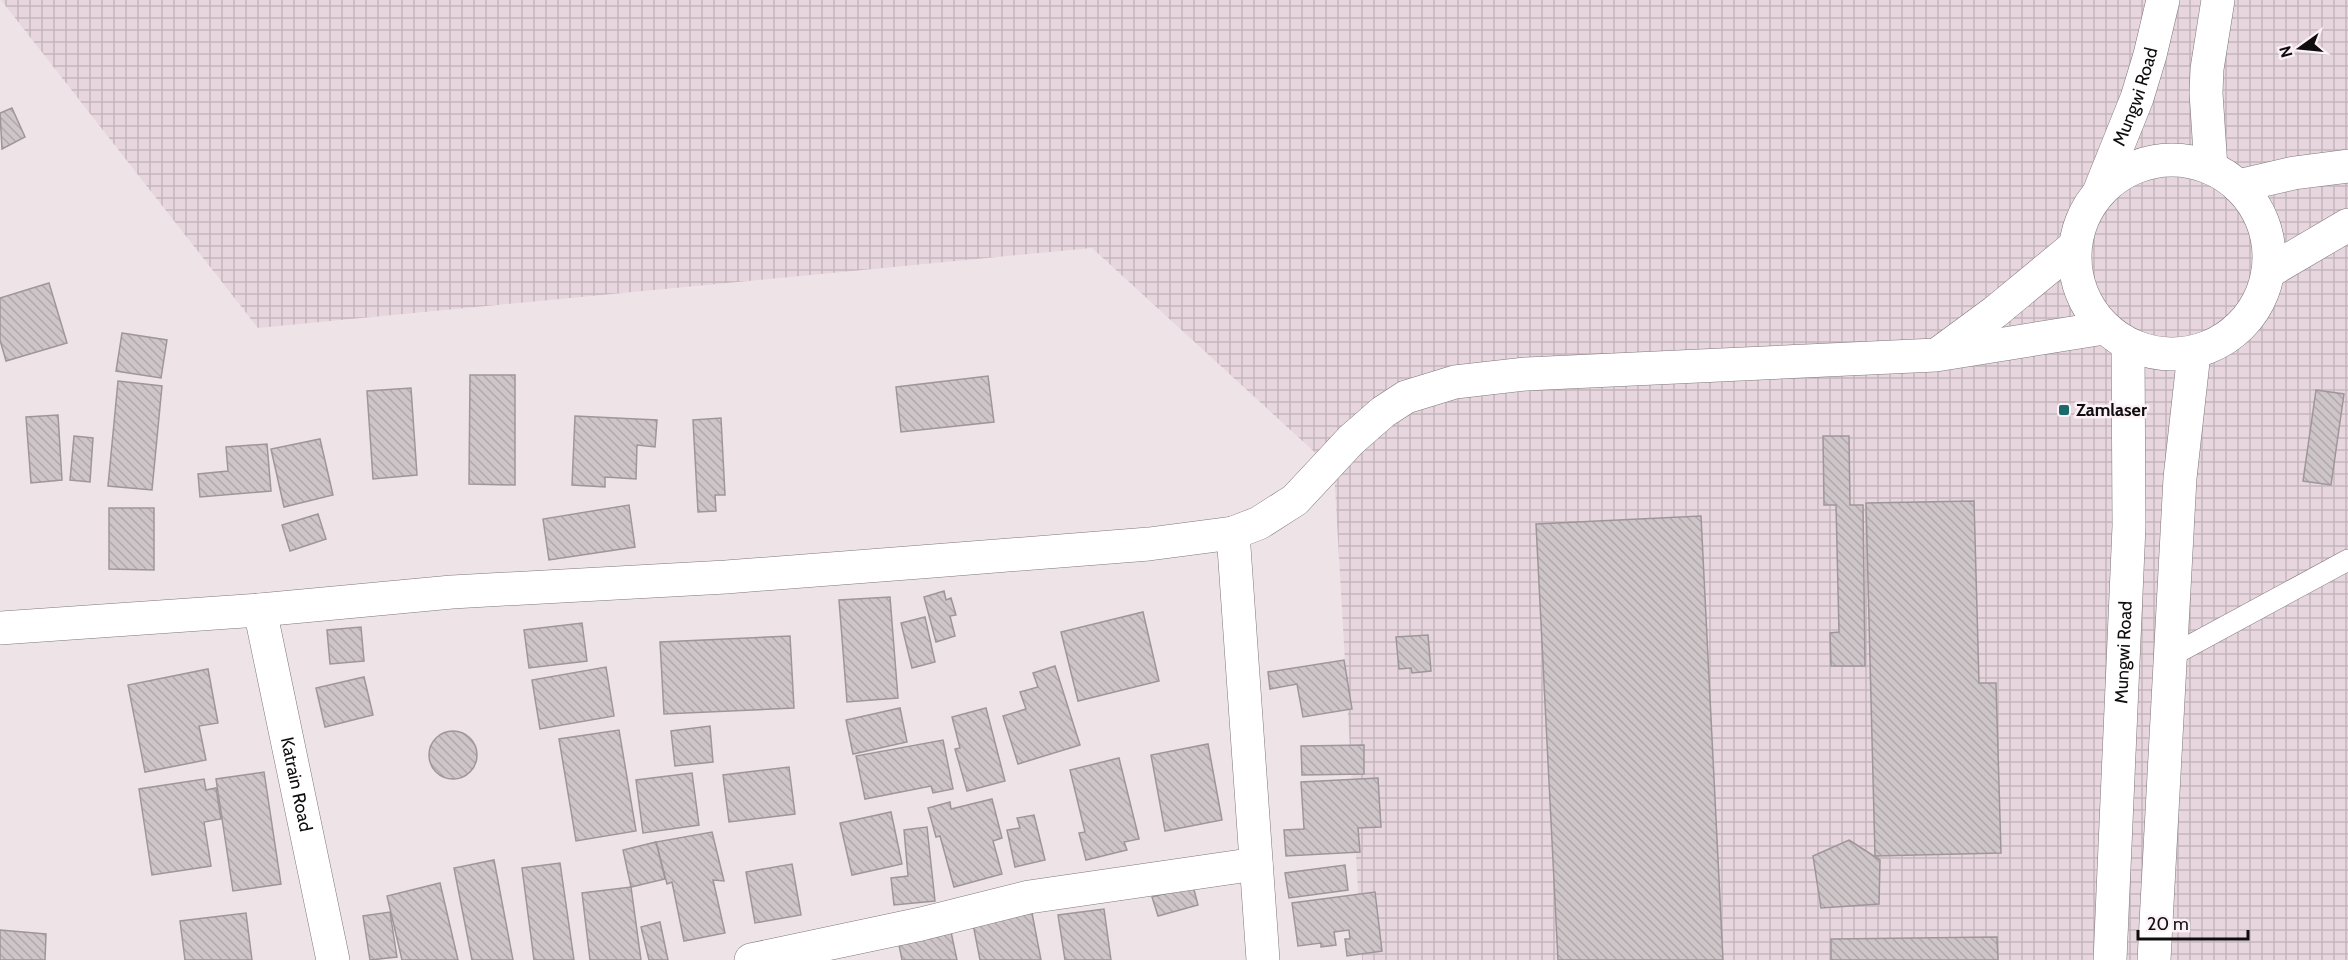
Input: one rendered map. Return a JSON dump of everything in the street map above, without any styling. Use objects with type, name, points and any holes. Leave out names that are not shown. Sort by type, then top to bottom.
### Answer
[{"type":"street","name":"Mungwi Road","points":[[2100,190],[2138,98],[2163,0]]},
{"type":"street","points":[[2211,168],[2206,93],[2207,69],[2218,0]]},
{"type":"street","points":[[2164,160],[2188,161],[2211,168],[2238,186],[2254,204],[2264,225],[2269,248],[2268,272],[2259,300],[2243,324],[2220,342],[2194,353],[2171,355],[2149,353],[2116,336],[2086,304],[2076,276],[2075,246],[2079,226],[2100,190],[2119,175],[2140,164],[2164,160]]},
{"type":"street","points":[[2238,186],[2294,173],[2348,166]]},
{"type":"street","points":[[2268,272],[2348,225]]},
{"type":"street","points":[[1936,355],[1995,312],[2075,246]]},
{"type":"street","name":"Mungwi Road","points":[[2110,960],[2128,526],[2116,336]]},
{"type":"street","points":[[0,628],[260,610],[452,592],[726,577],[978,558],[1149,544],[1233,533],[1259,523],[1295,500],[1351,440],[1391,407],[1406,397],[1455,382],[1526,374],[1936,355],[2116,336]]},
{"type":"street","points":[[2154,960],[2180,478],[2194,353]]},
{"type":"street","points":[[1233,533],[1263,960]]},
{"type":"street","name":"Katrain Road","points":[[260,610],[333,960]]},
{"type":"street","points":[[751,960],[921,924],[1029,897],[1257,864]]},
{"type":"lane","points":[[2169,657],[2348,560]]},
{"type":"shaded area","points":[[1,0],[2348,0],[2348,960],[1362,960],[1334,470],[1092,248],[258,328]]},
{"type":"building","points":[[12,108],[25,137],[2,149],[0,113]]},
{"type":"building","points":[[49,283],[67,343],[6,361],[0,340],[0,298]]},
{"type":"building","points":[[122,333],[167,340],[161,378],[116,371]]},
{"type":"building","points":[[470,375],[515,375],[515,485],[469,484]]},
{"type":"building","points":[[988,376],[994,422],[901,432],[896,387]]},
{"type":"building","points":[[118,381],[162,386],[152,490],[108,486]]},
{"type":"building","points":[[411,388],[417,475],[373,479],[367,391]]},
{"type":"building","points":[[2316,390],[2344,394],[2331,485],[2303,481]]},
{"type":"building","points":[[58,415],[62,480],[31,483],[26,417]]},
{"type":"building","points":[[575,416],[657,420],[655,447],[637,445],[636,479],[605,477],[605,487],[572,485]]},
{"type":"building","points":[[721,418],[725,495],[715,495],[716,511],[698,512],[693,420]]},
{"type":"building","points":[[74,436],[93,438],[90,482],[70,480]]},
{"type":"building","points":[[1823,436],[1849,436],[1850,505],[1863,505],[1865,666],[1831,666],[1830,633],[1839,632],[1836,505],[1824,505]]},
{"type":"building","points":[[320,439],[333,495],[284,507],[271,449]]},
{"type":"building","points":[[267,444],[271,491],[200,497],[198,474],[228,471],[226,447]]},
{"type":"building","points":[[1974,501],[1979,683],[1996,683],[2001,853],[1875,856],[1866,503]]},
{"type":"building","points":[[629,505],[635,547],[549,560],[543,519]]},
{"type":"building","points":[[109,508],[154,508],[154,570],[109,569]]},
{"type":"building","points":[[318,514],[326,539],[290,551],[282,525]]},
{"type":"building","points":[[1701,516],[1723,960],[1558,960],[1536,524]]},
{"type":"building","points":[[944,591],[946,600],[951,598],[956,615],[950,616],[955,636],[936,642],[924,597]]},
{"type":"building","points":[[890,597],[898,698],[847,702],[839,600]]},
{"type":"building","points":[[1143,612],[1159,681],[1078,701],[1061,632]]},
{"type":"building","points":[[925,617],[935,662],[912,668],[901,623]]},
{"type":"building","points":[[582,623],[587,661],[529,668],[524,630]]},
{"type":"building","points":[[361,627],[364,661],[330,664],[327,630]]},
{"type":"building","points":[[1428,635],[1431,671],[1412,673],[1411,668],[1399,669],[1396,637]]},
{"type":"building","points":[[790,636],[794,708],[664,714],[660,642]]},
{"type":"building","points":[[1344,660],[1352,709],[1303,717],[1297,684],[1270,689],[1268,672]]},
{"type":"building","points":[[1055,666],[1080,745],[1018,764],[1003,716],[1026,709],[1020,692],[1038,687],[1033,673]]},
{"type":"building","points":[[606,667],[614,716],[540,729],[532,680]]},
{"type":"building","points":[[208,669],[218,723],[199,726],[206,760],[145,772],[128,685]]},
{"type":"building","points":[[364,677],[373,715],[325,727],[316,688]]},
{"type":"building","points":[[900,708],[907,742],[853,754],[846,720]]},
{"type":"building","points":[[986,708],[1005,781],[967,791],[955,749],[960,748],[952,717]]},
{"type":"building","points":[[710,726],[713,762],[675,766],[671,731]]},
{"type":"building","points":[[619,730],[636,831],[576,841],[559,739]]},
{"type":"building","points":[[448,731],[458,731],[470,738],[477,750],[477,760],[470,772],[458,779],[448,779],[433,768],[429,760],[429,750],[440,735]]},
{"type":"building","points":[[943,740],[953,789],[933,793],[931,786],[865,799],[856,756]]},
{"type":"building","points":[[1208,744],[1222,820],[1165,831],[1151,755]]},
{"type":"building","points":[[1364,745],[1364,774],[1302,775],[1301,746]]},
{"type":"building","points":[[1119,758],[1139,839],[1124,842],[1127,850],[1086,860],[1079,833],[1085,832],[1070,770]]},
{"type":"building","points":[[789,767],[795,814],[729,822],[723,775]]},
{"type":"building","points":[[264,772],[281,884],[233,891],[216,779]]},
{"type":"building","points":[[692,773],[699,825],[643,833],[636,780]]},
{"type":"building","points":[[1378,778],[1381,827],[1358,828],[1360,852],[1286,856],[1284,830],[1304,829],[1301,782]]},
{"type":"building","points":[[204,779],[206,790],[216,788],[221,819],[204,822],[211,866],[152,875],[139,789]]},
{"type":"building","points":[[992,799],[1002,838],[993,841],[1002,874],[954,887],[940,836],[936,837],[928,808],[950,802],[951,809]]},
{"type":"building","points":[[891,812],[902,864],[852,875],[840,823]]},
{"type":"building","points":[[1034,815],[1045,860],[1015,867],[1007,830],[1020,828],[1017,818]]},
{"type":"building","points":[[927,827],[935,901],[894,905],[891,878],[908,876],[904,830]]},
{"type":"building","points":[[712,832],[724,881],[713,880],[725,933],[684,941],[672,882],[667,884],[656,842]]},
{"type":"building","points":[[1849,840],[1880,860],[1879,904],[1821,908],[1813,856]]},
{"type":"building","points":[[656,842],[665,879],[631,887],[623,850]]},
{"type":"building","points":[[494,860],[513,960],[472,960],[454,868]]},
{"type":"building","points":[[560,863],[574,960],[534,960],[522,868]]},
{"type":"building","points":[[792,864],[801,915],[755,923],[746,872]]},
{"type":"building","points":[[1345,865],[1348,890],[1289,898],[1285,873]]},
{"type":"building","points":[[440,883],[458,960],[402,960],[387,896]]},
{"type":"building","points":[[1193,886],[1198,905],[1158,916],[1152,897]]},
{"type":"building","points":[[631,887],[641,960],[590,960],[582,893]]},
{"type":"building","points":[[1375,892],[1382,951],[1347,956],[1345,939],[1350,939],[1349,930],[1334,932],[1336,945],[1321,947],[1321,943],[1298,946],[1292,903]]},
{"type":"building","points":[[1104,909],[1111,960],[1065,960],[1058,915]]},
{"type":"building","points":[[390,912],[397,957],[370,960],[363,916]]},
{"type":"building","points":[[246,913],[252,960],[185,960],[180,921]]},
{"type":"building","points":[[1032,913],[1041,960],[980,960],[973,924]]},
{"type":"building","points":[[660,922],[668,960],[649,960],[641,927]]},
{"type":"building","points":[[0,930],[46,934],[45,960],[0,960]]},
{"type":"building","points":[[951,932],[957,960],[902,960],[899,945]]},
{"type":"building","points":[[1997,937],[1998,960],[1831,960],[1831,939]]},
{"type":"place","name":"Zamlaser","points":[[2064,410]]}]
